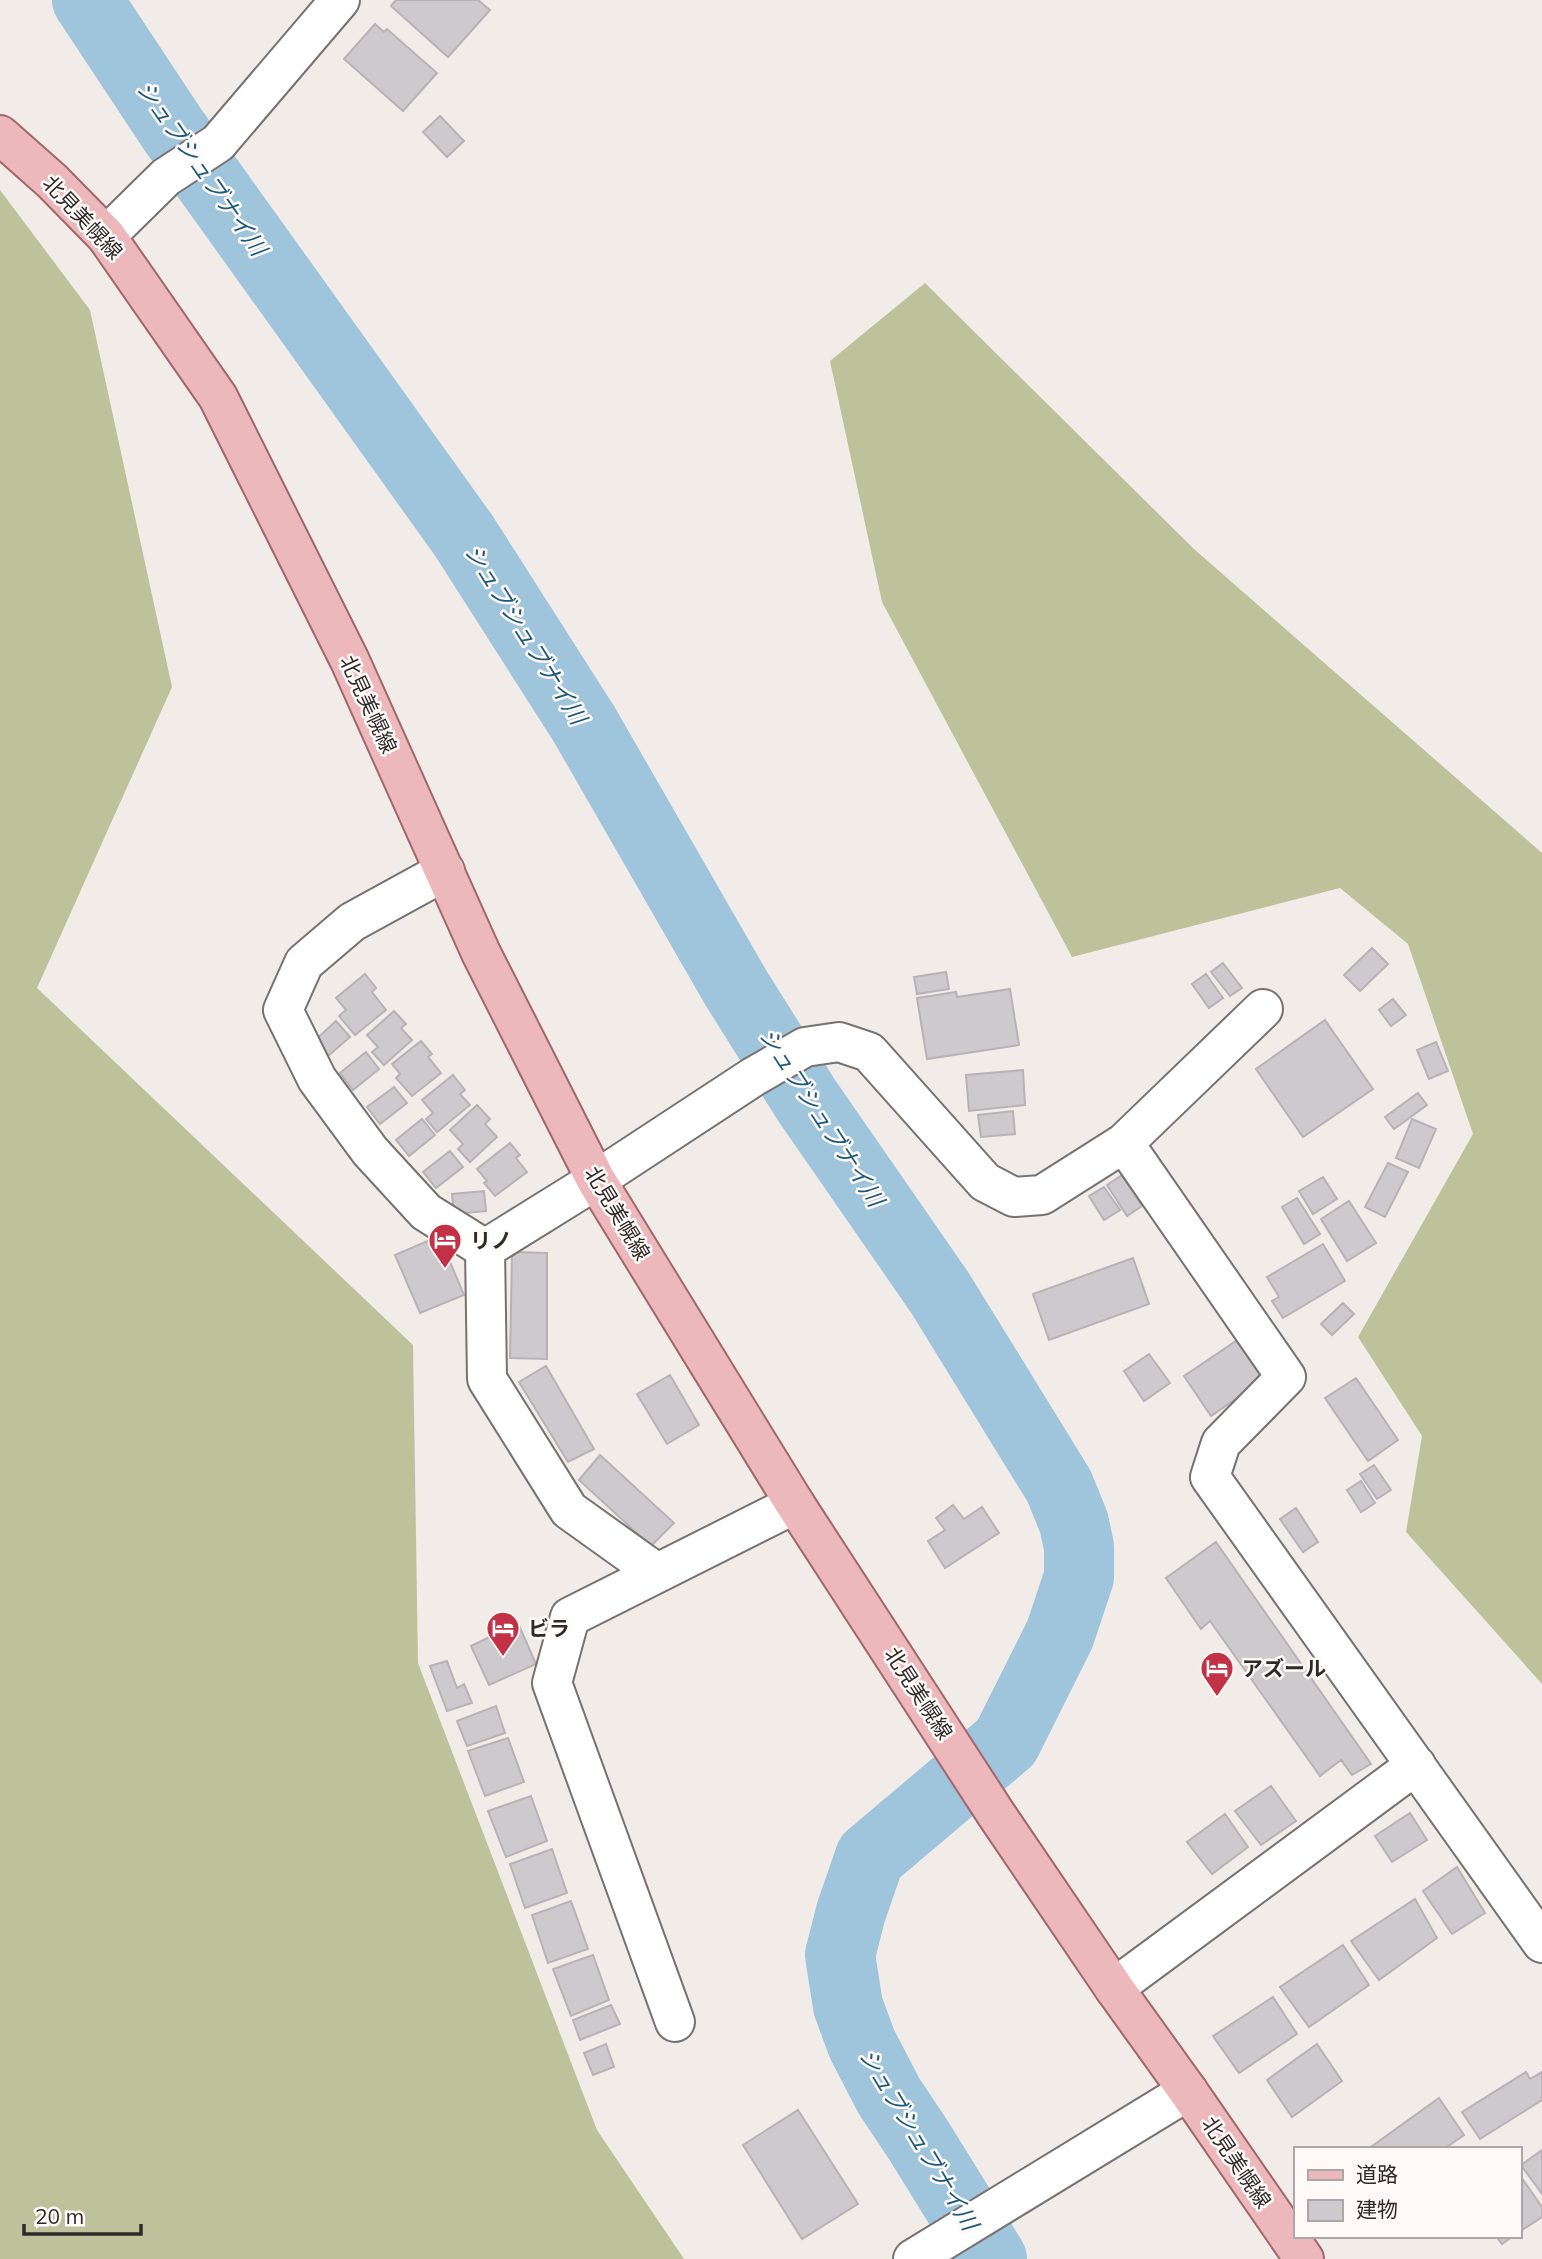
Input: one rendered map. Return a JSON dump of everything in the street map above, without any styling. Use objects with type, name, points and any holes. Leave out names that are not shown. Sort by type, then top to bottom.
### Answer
[{"type":"main road","name":"北見美幌線","points":[[0,135],[52,181],[106,236],[218,397],[350,661],[481,953],[596,1180],[795,1504],[996,1814],[1304,2259]]},
{"type":"street","points":[[106,236],[166,177],[218,143],[340,0]]},
{"type":"street","points":[[445,870],[352,922],[304,962],[283,1010],[317,1079],[370,1151],[426,1212],[485,1249]]},
{"type":"street","points":[[485,1249],[805,1046],[839,1042],[869,1052],[985,1182],[1014,1197],[1042,1195],[1124,1143],[1263,1009]]},
{"type":"street","points":[[1124,1143],[1286,1377],[1221,1443],[1210,1477],[1542,1943]]},
{"type":"street","points":[[485,1249],[487,1379],[569,1510],[657,1573]]},
{"type":"street","points":[[675,2022],[552,1683],[570,1616],[795,1504]]},
{"type":"street","points":[[1114,1988],[1416,1765]]},
{"type":"street","points":[[920,2254],[1188,2091]]},
{"type":"green space","points":[[0,190],[90,310],[172,687],[37,988],[413,1345],[418,1663],[597,2130],[684,2259],[0,2259]]},
{"type":"green space","points":[[925,283],[1194,549],[1542,853],[1542,1684],[1406,1532],[1422,1436],[1358,1337],[1473,1134],[1408,944],[1340,888],[1072,957],[882,602],[830,361]]},
{"type":"building","points":[[396,0],[478,0],[490,10],[448,57],[391,6]]},
{"type":"building","points":[[375,24],[384,32],[387,29],[437,73],[403,111],[344,59]]},
{"type":"building","points":[[440,116],[464,141],[447,157],[423,132]]},
{"type":"building","points":[[1372,948],[1388,964],[1360,991],[1344,975]]},
{"type":"building","points":[[1223,963],[1242,988],[1230,996],[1211,972]]},
{"type":"building","points":[[946,972],[949,989],[917,994],[914,977]]},
{"type":"building","points":[[365,974],[376,988],[372,992],[386,1010],[355,1035],[339,1016],[346,1010],[336,998]]},
{"type":"building","points":[[1206,974],[1223,998],[1209,1008],[1192,984]]},
{"type":"building","points":[[1010,989],[1019,1045],[927,1059],[917,998],[956,992],[957,997]]},
{"type":"building","points":[[1393,999],[1406,1015],[1391,1026],[1379,1010]]},
{"type":"building","points":[[394,1011],[406,1024],[401,1028],[412,1040],[384,1065],[372,1052],[378,1047],[367,1035]]},
{"type":"building","points":[[1325,1020],[1373,1089],[1303,1137],[1256,1069]]},
{"type":"building","points":[[336,1021],[350,1037],[327,1057],[313,1042]]},
{"type":"building","points":[[421,1041],[432,1054],[428,1057],[441,1073],[412,1096],[396,1078],[400,1074],[392,1064]]},
{"type":"building","points":[[1436,1042],[1448,1071],[1429,1079],[1417,1050]]},
{"type":"building","points":[[366,1052],[379,1069],[353,1090],[340,1073]]},
{"type":"building","points":[[1023,1070],[1025,1105],[969,1111],[966,1075]]},
{"type":"building","points":[[453,1075],[465,1090],[460,1094],[470,1105],[437,1132],[426,1119],[433,1113],[422,1100]]},
{"type":"building","points":[[394,1087],[407,1103],[380,1124],[367,1107]]},
{"type":"building","points":[[1418,1093],[1427,1105],[1394,1129],[1385,1117]]},
{"type":"building","points":[[477,1105],[490,1119],[485,1124],[497,1137],[470,1162],[458,1149],[463,1144],[450,1130]]},
{"type":"building","points":[[1013,1111],[1015,1134],[981,1137],[978,1115]]},
{"type":"building","points":[[422,1119],[435,1135],[409,1156],[396,1140]]},
{"type":"building","points":[[1412,1119],[1436,1129],[1419,1168],[1396,1158]]},
{"type":"building","points":[[510,1143],[520,1155],[516,1158],[527,1172],[495,1196],[477,1169]]},
{"type":"building","points":[[450,1151],[463,1167],[436,1188],[423,1172]]},
{"type":"building","points":[[1388,1163],[1408,1172],[1385,1217],[1365,1207]]},
{"type":"building","points":[[1122,1175],[1142,1206],[1127,1216],[1107,1185]]},
{"type":"building","points":[[1323,1177],[1337,1199],[1313,1214],[1299,1191]]},
{"type":"building","points":[[1104,1187],[1120,1210],[1104,1220],[1089,1196]]},
{"type":"building","points":[[484,1191],[486,1211],[454,1214],[452,1194]]},
{"type":"building","points":[[1297,1198],[1320,1234],[1304,1244],[1282,1207]]},
{"type":"building","points":[[1349,1201],[1376,1243],[1347,1261],[1321,1219]]},
{"type":"building","points":[[439,1236],[464,1295],[420,1313],[395,1255]]},
{"type":"building","points":[[1323,1244],[1345,1281],[1283,1318],[1272,1301],[1279,1297],[1267,1277]]},
{"type":"building","points":[[512,1252],[547,1253],[547,1359],[510,1358]]},
{"type":"building","points":[[1133,1258],[1149,1304],[1049,1340],[1033,1294]]},
{"type":"building","points":[[1343,1303],[1354,1314],[1332,1335],[1321,1324]]},
{"type":"building","points":[[1239,1339],[1266,1378],[1211,1416],[1184,1376]]},
{"type":"building","points":[[1149,1354],[1170,1383],[1144,1401],[1124,1371]]},
{"type":"building","points":[[546,1366],[594,1449],[568,1462],[519,1382]]},
{"type":"building","points":[[670,1375],[699,1425],[667,1444],[637,1394]]},
{"type":"building","points":[[1356,1378],[1398,1440],[1368,1461],[1325,1398]]},
{"type":"building","points":[[600,1455],[674,1523],[651,1546],[579,1480]]},
{"type":"building","points":[[1374,1465],[1391,1490],[1377,1499],[1360,1474]]},
{"type":"building","points":[[1361,1481],[1375,1503],[1361,1512],[1347,1490]]},
{"type":"building","points":[[953,1505],[964,1519],[982,1507],[999,1533],[945,1568],[928,1541],[945,1530],[936,1518]]},
{"type":"building","points":[[1296,1508],[1318,1542],[1303,1552],[1280,1519]]},
{"type":"building","points":[[1216,1542],[1371,1764],[1352,1775],[1341,1760],[1320,1776],[1210,1621],[1201,1629],[1166,1578]]},
{"type":"building","points":[[518,1623],[536,1664],[489,1685],[471,1646]]},
{"type":"building","points":[[447,1661],[457,1688],[464,1684],[472,1703],[447,1711],[430,1666]]},
{"type":"building","points":[[496,1706],[505,1733],[467,1746],[457,1721]]},
{"type":"building","points":[[508,1738],[524,1782],[485,1796],[468,1751]]},
{"type":"building","points":[[1271,1786],[1296,1821],[1261,1845],[1235,1811]]},
{"type":"building","points":[[531,1796],[547,1841],[506,1857],[488,1811]]},
{"type":"building","points":[[1410,1813],[1427,1840],[1392,1862],[1375,1836]]},
{"type":"building","points":[[1225,1814],[1248,1847],[1212,1874],[1187,1842]]},
{"type":"building","points":[[552,1849],[567,1893],[525,1908],[510,1864]]},
{"type":"building","points":[[1457,1867],[1485,1913],[1452,1934],[1423,1891]]},
{"type":"building","points":[[1415,1899],[1437,1938],[1379,1980],[1351,1941]]},
{"type":"building","points":[[571,1901],[588,1949],[548,1963],[532,1915]]},
{"type":"building","points":[[1343,1945],[1369,1985],[1309,2027],[1280,1987]]},
{"type":"building","points":[[593,1955],[609,2000],[571,2016],[553,1969]]},
{"type":"building","points":[[1273,1997],[1297,2034],[1239,2073],[1213,2036]]},
{"type":"building","points":[[611,2005],[620,2024],[580,2040],[573,2020]]},
{"type":"building","points":[[606,2044],[614,2067],[593,2075],[584,2053]]},
{"type":"building","points":[[1317,2044],[1342,2081],[1292,2117],[1267,2080]]},
{"type":"building","points":[[1526,2072],[1530,2079],[1542,2072],[1542,2100],[1480,2139],[1462,2112]]},
{"type":"building","points":[[1439,2098],[1464,2135],[1447,2147],[1371,2147]]},
{"type":"building","points":[[798,2110],[858,2204],[802,2239],[743,2145]]},
{"type":"building","points":[[1542,2150],[1542,2194],[1521,2165]]},
{"type":"building","points":[[1521,2177],[1542,2207],[1542,2217],[1521,2231]]},
{"type":"building","points":[[1498,2238],[1510,2238],[1502,2244]]},
{"type":"waterway","name":"シュブシュブナイ川","points":[[87,0],[173,130],[464,536],[584,724],[736,988],[807,1101],[940,1293],[1059,1486],[1074,1523],[1079,1547],[1079,1577],[1060,1634],[1006,1742],[870,1857],[840,1955],[848,2006],[862,2044],[889,2096],[992,2259]]},
{"type":"place","name":"リノ","points":[[445,1270]]},
{"type":"place","name":"ビラ","points":[[503,1658]]},
{"type":"place","name":"アズール","points":[[1217,1698]]}]
